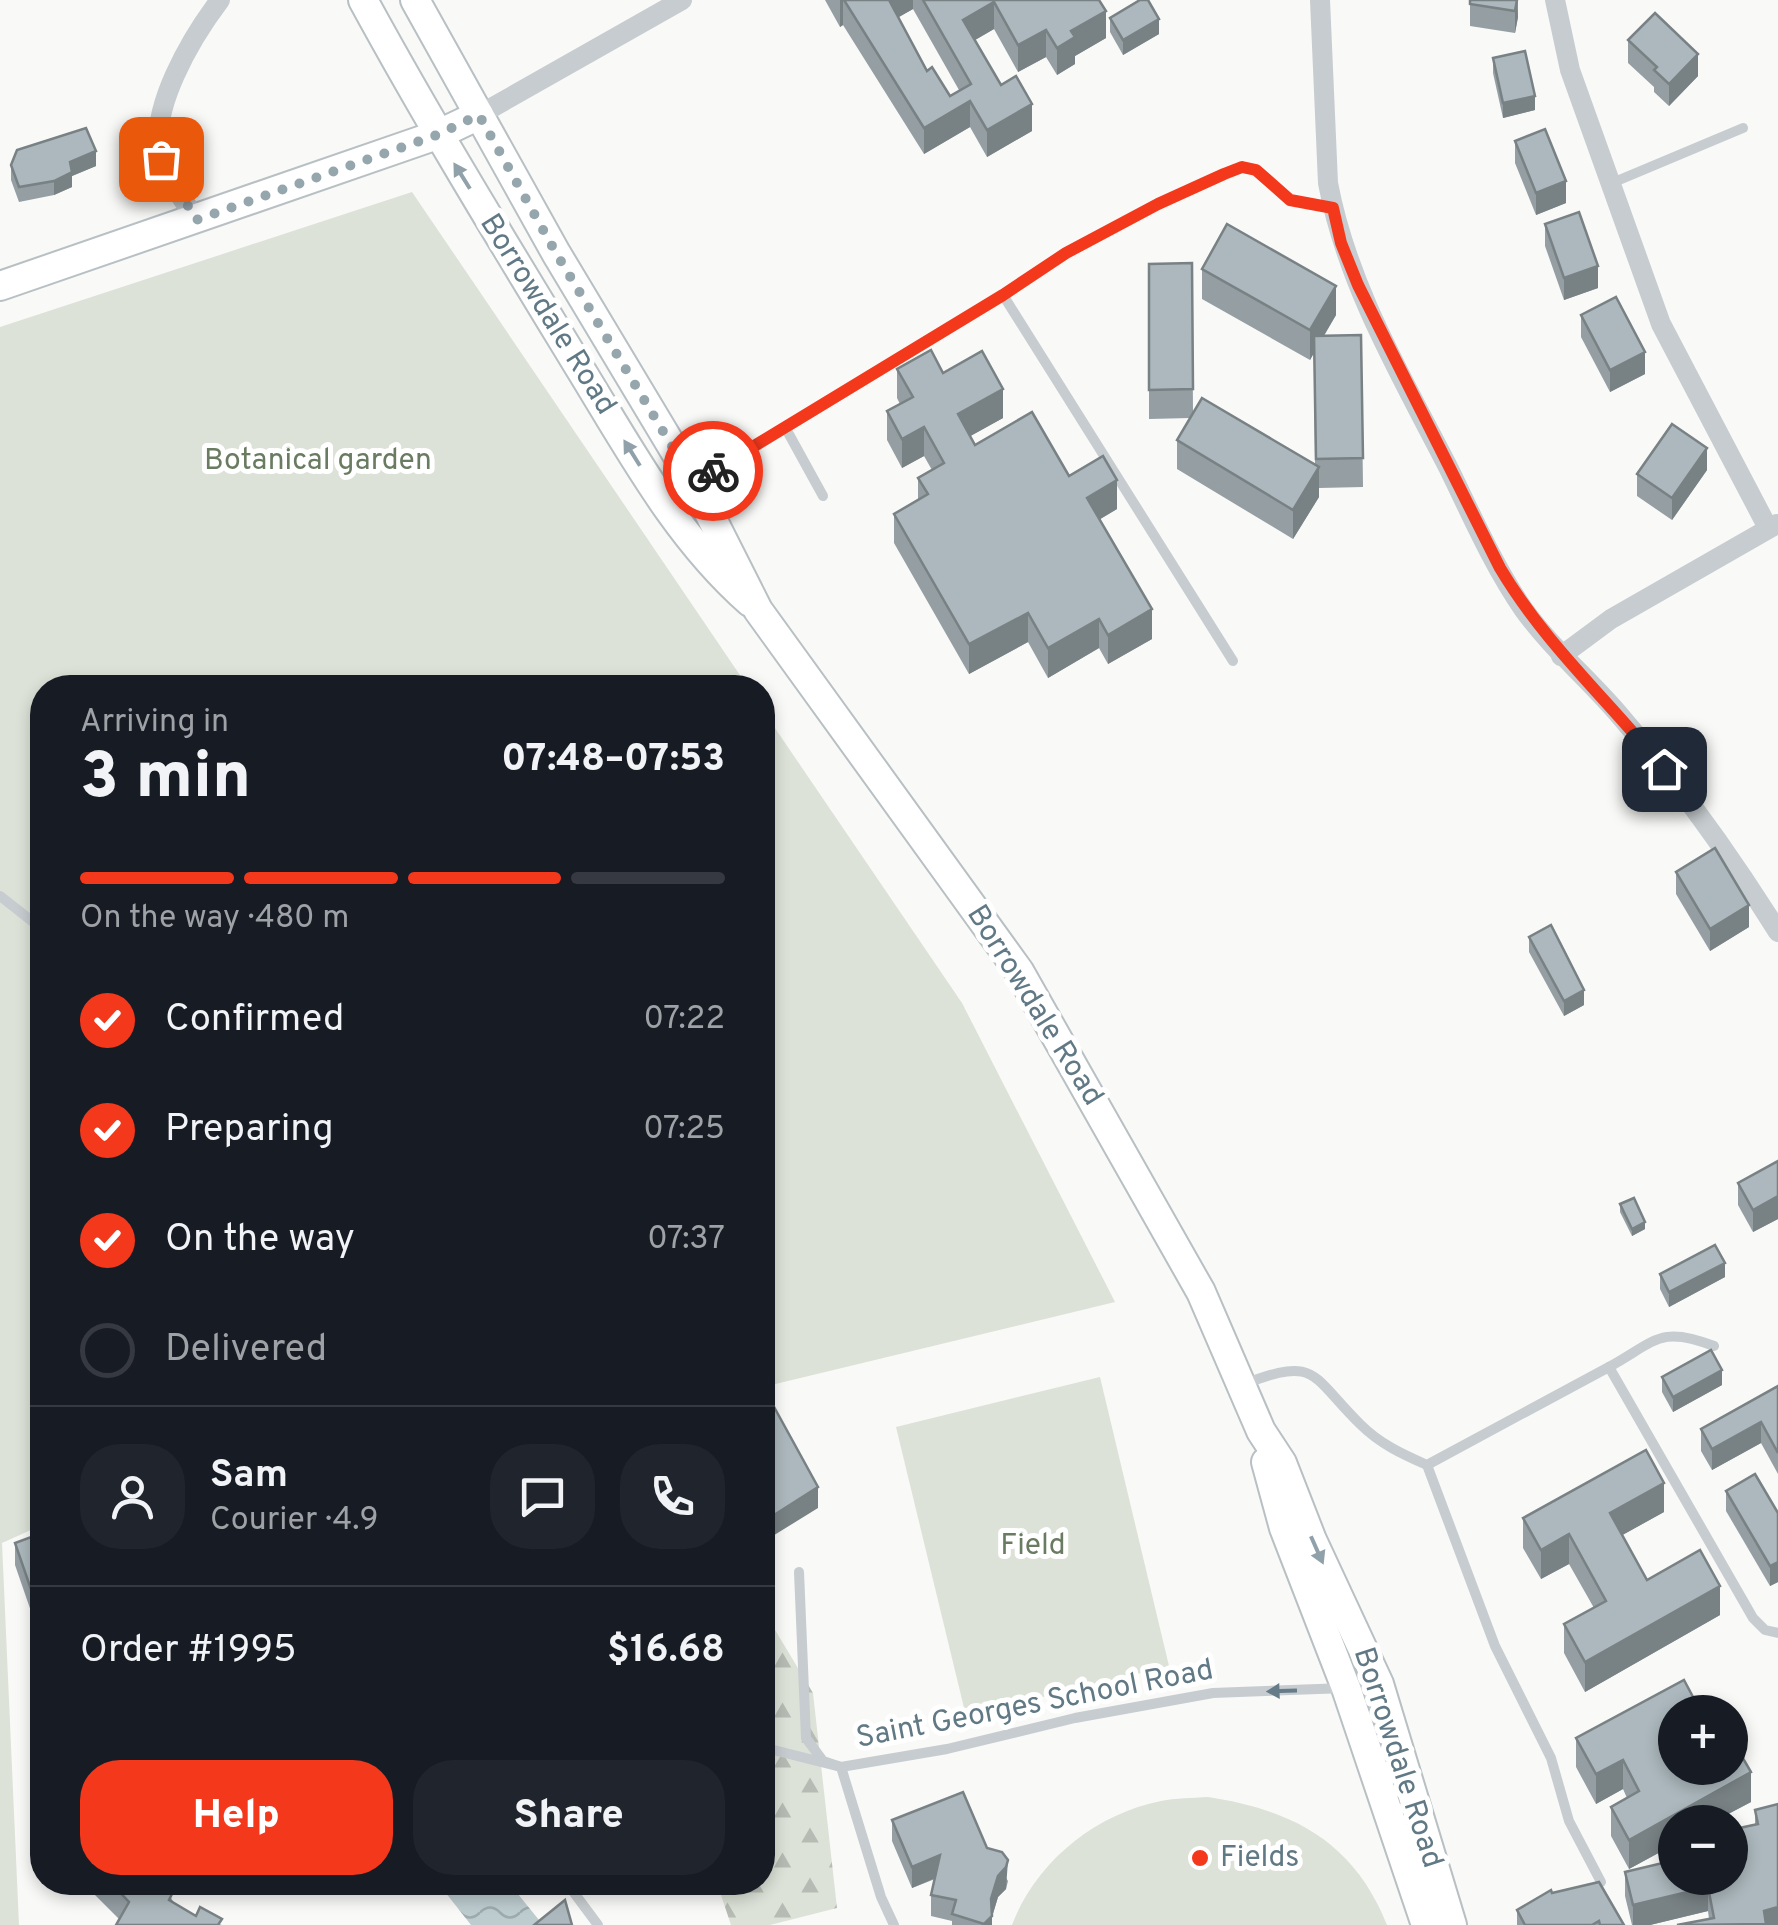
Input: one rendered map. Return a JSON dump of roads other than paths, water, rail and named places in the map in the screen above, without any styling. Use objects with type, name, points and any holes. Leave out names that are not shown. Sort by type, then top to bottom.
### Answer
[{"type":"main road","name":"Borrowdale Road","points":[[363,0],[437,135],[664,503],[724,580],[758,610]]},
{"type":"main road","name":"Borrowdale Road","points":[[415,0],[556,253],[694,483],[758,610],[1019,972],[1201,1292],[1260,1431],[1284,1528],[1346,1688],[1426,1925]]},
{"type":"main road","points":[[0,286],[437,135],[479,115]]},
{"type":"main road","name":"Borrowdale Road","points":[[1260,1431],[1282,1463],[1312,1540],[1379,1684],[1452,1925]]},
{"type":"street","points":[[196,220],[161,159],[159,130],[180,66],[198,30],[220,0]]},
{"type":"street","points":[[479,115],[682,0]]},
{"type":"street","points":[[1320,0],[1328,183],[1341,243],[1358,285],[1464,500],[1524,609],[1562,656],[1619,714],[1686,797],[1777,929]]},
{"type":"street","points":[[1555,0],[1570,70],[1661,324],[1773,526],[1611,619],[1562,656]]},
{"type":"lane","points":[[1612,182],[1743,128]]},
{"type":"lane","points":[[664,503],[1066,253],[1128,218],[1242,167],[1256,170],[1290,200],[1333,208]]},
{"type":"lane","points":[[1003,295],[1233,661]]},
{"type":"lane","points":[[785,427],[823,496]]},
{"type":"lane","points":[[0,896],[30,920]]},
{"type":"lane","points":[[1427,1465],[1666,1335],[1684,1334],[1714,1346]]},
{"type":"lane","points":[[1609,1367],[1753,1618],[1764,1630],[1778,1632]]},
{"type":"lane","points":[[1242,1385],[1284,1369],[1312,1374],[1386,1447],[1427,1465],[1496,1646],[1551,1758],[1569,1821],[1601,1882]]},
{"type":"lane","points":[[799,1572],[806,1738],[823,1761],[841,1767],[881,1897],[894,1925]]},
{"type":"lane","name":"Saint Georges School Road","points":[[775,1750],[841,1767],[947,1749],[1074,1718],[1213,1693],[1379,1684]]},
{"type":"lane","points":[[576,1895],[598,1925]]},
{"type":"water","points":[[447,1895],[519,1895],[539,1920],[533,1925],[471,1925]]},
{"type":"place","name":"Fields","points":[[1200,1858]]},
{"type":"park label","name":"Botanical garden","points":[[318,461]]},
{"type":"park label","name":"Field","points":[[1033,1546]]}]
